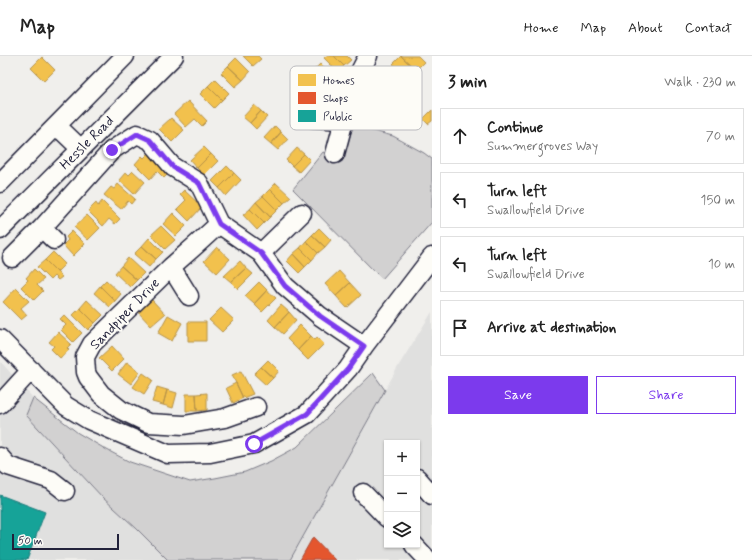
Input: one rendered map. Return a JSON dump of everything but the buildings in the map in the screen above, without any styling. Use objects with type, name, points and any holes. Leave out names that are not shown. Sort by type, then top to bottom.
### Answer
[{"type":"street","points":[[0,183],[125,56]]},
{"type":"street","name":"Hessle Road","points":[[0,230],[174,56]]},
{"type":"street","points":[[363,66],[368,56]]},
{"type":"street","points":[[56,126],[81,149]]},
{"type":"street","points":[[335,154],[341,130]]},
{"type":"street","points":[[12,258],[48,234],[112,150],[137,134],[150,140],[173,167],[199,183],[219,224],[261,253],[285,286],[320,316],[364,346]]},
{"type":"street","points":[[261,253],[302,213]]},
{"type":"street","name":"Sandpiper Drive","points":[[219,224],[171,267],[92,344],[85,357],[88,377],[100,394],[121,410],[148,423],[184,425],[223,411],[256,407]]},
{"type":"street","points":[[0,339],[66,406],[89,420],[168,454],[210,453],[254,444],[307,414],[348,369],[432,257]]},
{"type":"street","name":"Sandpiper Drive","points":[[171,267],[189,296]]},
{"type":"street","points":[[0,404],[31,370]]},
{"type":"street","points":[[0,457],[8,466],[51,480],[65,491]]},
{"type":"street","points":[[420,481],[432,495]]},
{"type":"street","points":[[363,493],[384,515]]},
{"type":"street","points":[[417,548],[428,560]]},
{"type":"shaded area","points":[[352,130],[369,130],[393,136],[432,159],[432,222],[382,279],[293,189],[323,152],[342,162]]},
{"type":"shaded area","points":[[432,312],[432,560],[290,560],[385,390]]},
{"type":"shaded area","points":[[0,361],[33,398],[27,416],[103,498],[168,560],[0,560]]},
{"type":"shaded area","points":[[373,373],[385,390],[290,560],[168,560],[103,498],[26,415],[33,398],[78,433],[107,450],[130,462],[190,482],[245,472],[271,461],[297,447]]},
{"type":"route","points":[[112,150],[137,134],[150,140],[173,167],[199,183],[219,224],[261,253],[285,286],[320,316],[364,346],[348,369],[307,414],[254,444]]}]
